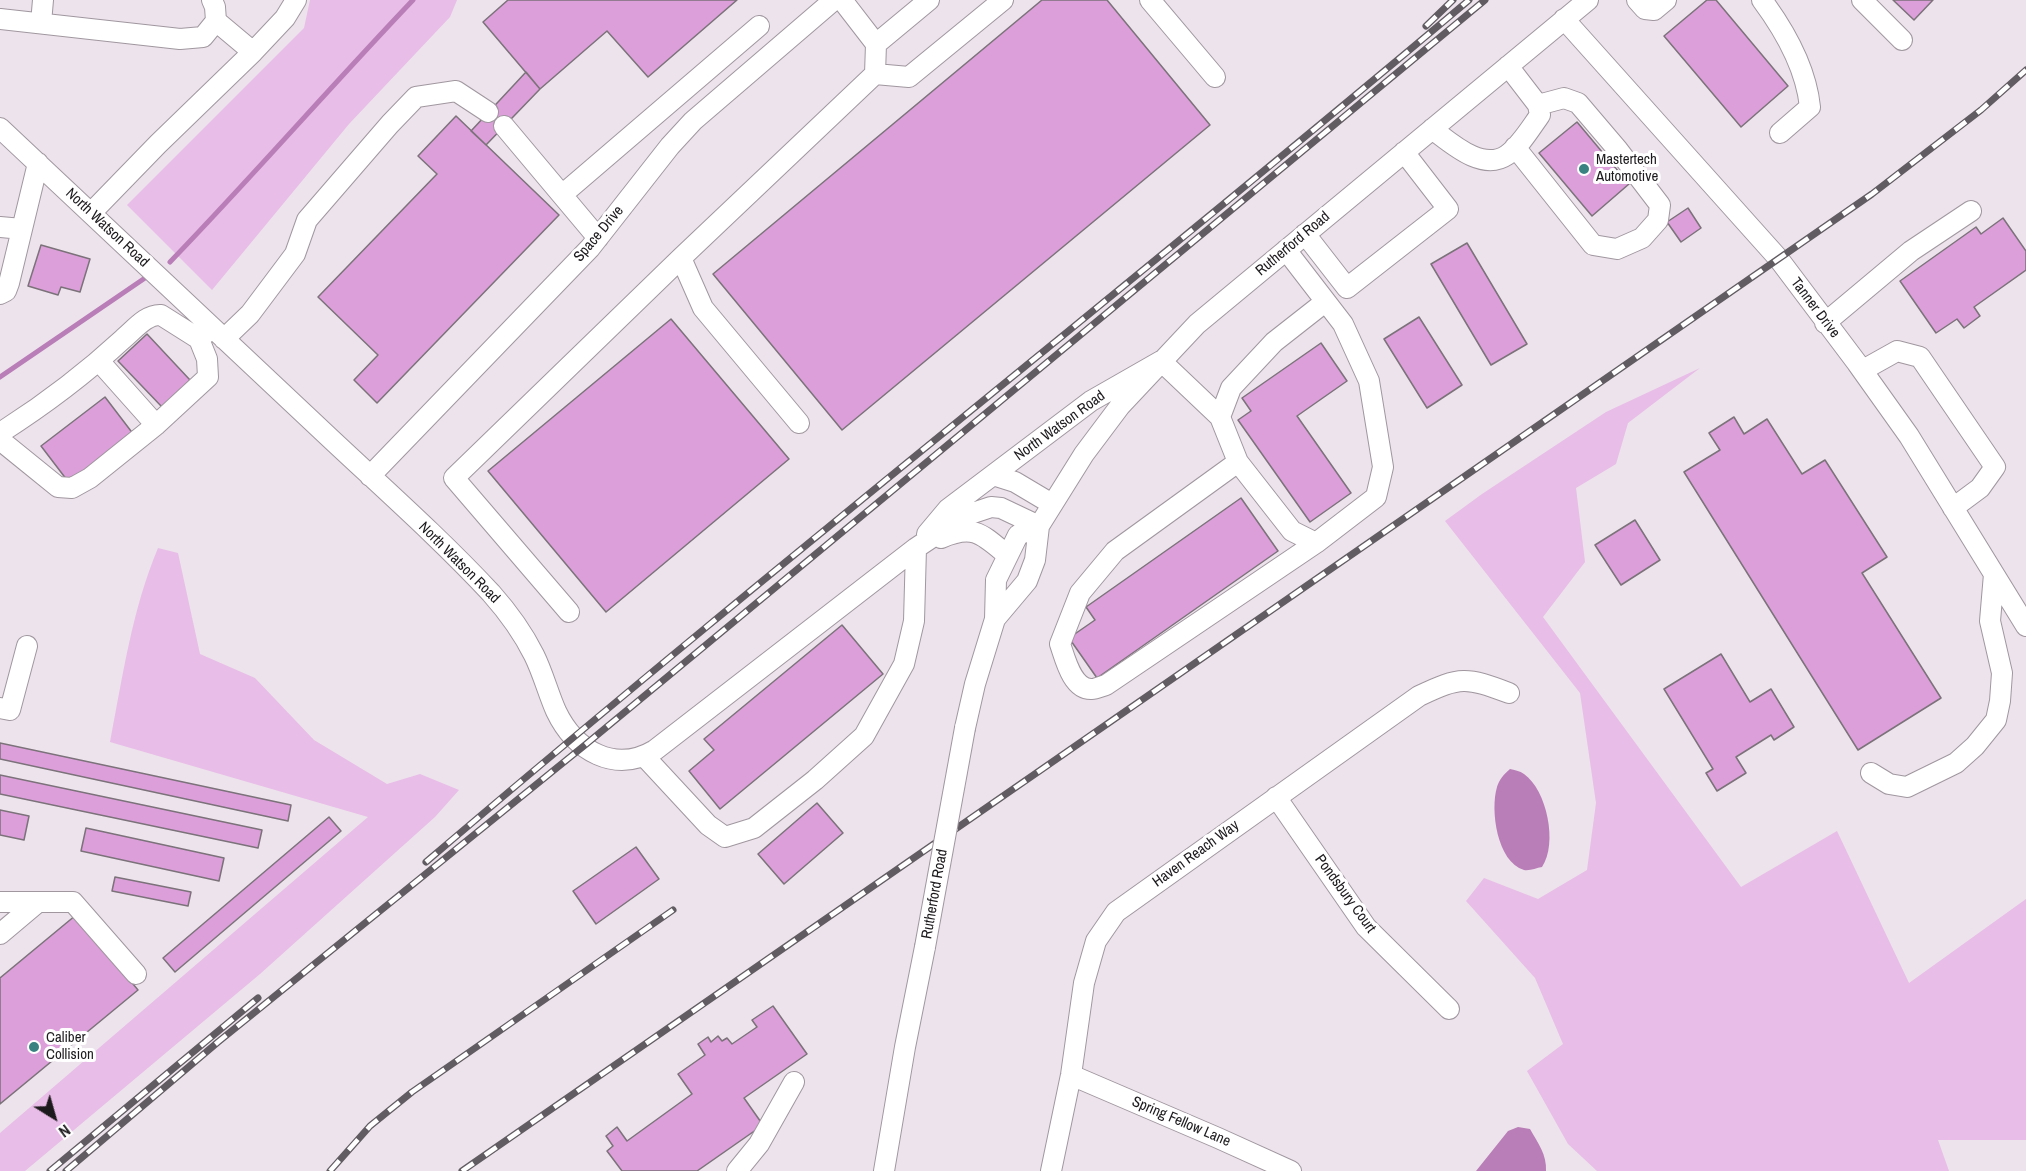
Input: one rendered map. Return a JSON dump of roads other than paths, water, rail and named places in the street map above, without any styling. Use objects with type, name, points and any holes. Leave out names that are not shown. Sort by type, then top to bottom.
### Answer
[{"type":"street","points":[[41,23],[43,0]]},
{"type":"street","points":[[0,19],[180,39],[203,38],[216,21],[212,0]]},
{"type":"street","points":[[91,213],[158,144],[254,52],[285,18],[296,0]]},
{"type":"street","points":[[876,45],[929,0]]},
{"type":"street","points":[[875,74],[909,77],[1003,0]]},
{"type":"street","points":[[1150,0],[1215,77]]},
{"type":"street","name":"Rutherford Road","points":[[995,619],[1027,580],[1035,560],[1039,526],[1052,504],[1091,444],[1120,406],[1161,361],[1197,324],[1588,0]]},
{"type":"street","points":[[1637,0],[1645,9],[1654,10],[1666,0]]},
{"type":"street","points":[[1762,0],[1782,27],[1799,65],[1809,97],[1810,106],[1780,133]]},
{"type":"street","points":[[1862,0],[1902,40]]},
{"type":"street","points":[[569,612],[454,478],[875,74],[876,45],[832,1]]},
{"type":"street","name":"Space Drive","points":[[370,476],[598,238],[670,146],[693,121],[832,1]]},
{"type":"street","name":"Tanner Drive","points":[[1564,19],[1778,258],[1863,370],[1909,436],[2026,626]]},
{"type":"street","points":[[216,21],[254,52]]},
{"type":"street","points":[[563,194],[759,26]]},
{"type":"street","points":[[1432,129],[1467,154],[1486,160],[1506,156],[1539,116],[1538,105],[1508,66]]},
{"type":"street","points":[[0,440],[58,487],[72,488],[90,478],[156,425],[208,377],[207,359],[212,335],[250,314],[295,254],[307,220],[416,97],[456,91],[489,112]]},
{"type":"street","points":[[1515,147],[1593,245],[1617,249],[1642,238],[1658,220],[1659,205],[1618,150],[1578,103],[1564,98],[1538,105]]},
{"type":"street","points":[[504,126],[598,238]]},
{"type":"street","name":"North Watson Road","points":[[0,128],[91,213],[212,335],[370,476],[500,604],[533,654],[556,712],[573,737],[594,753],[611,760],[630,760],[644,756],[916,548],[964,516],[991,507],[1001,508],[1039,526]]},
{"type":"street","points":[[1305,234],[1347,288],[1448,209],[1404,152]]},
{"type":"street","points":[[0,294],[6,291],[9,283],[38,163]]},
{"type":"street","points":[[1826,323],[1911,251],[1971,211]]},
{"type":"street","points":[[0,227],[22,229]]},
{"type":"street","points":[[1238,462],[1115,551],[1080,593],[1060,644],[1070,672],[1080,686],[1091,689],[1106,685],[1316,543],[1376,497],[1383,467],[1369,381],[1343,324],[1286,250]]},
{"type":"street","points":[[681,258],[703,308],[799,423]]},
{"type":"street","points":[[1220,417],[1231,388],[1274,342],[1325,302]]},
{"type":"street","points":[[0,434],[38,409],[154,314],[212,335]]},
{"type":"street","points":[[1863,370],[1897,351],[1920,357],[1995,467],[1980,488],[1953,508]]},
{"type":"street","points":[[99,361],[156,425]]},
{"type":"street","points":[[1161,361],[1220,417],[1238,462],[1292,531],[1316,543]]},
{"type":"street","name":"North Watson Road","points":[[916,548],[948,508],[1091,401],[1161,361]]},
{"type":"street","name":"North Watson Road","points":[[993,475],[1015,482],[1052,504]]},
{"type":"street","name":"Rutherford Road","points":[[884,1171],[965,728],[975,684],[995,619],[996,580],[1018,535],[1039,526]]},
{"type":"street","name":"North Watson Road","points":[[916,548],[952,534],[967,531],[983,535],[1007,555]]},
{"type":"street","points":[[644,756],[708,825],[725,837],[754,828],[815,780],[864,736],[904,664],[914,621],[916,548]]},
{"type":"street","points":[[1871,773],[1889,784],[1906,787],[1956,763],[1975,746],[1996,720],[2002,673],[1990,621],[1994,574]]},
{"type":"street","points":[[0,708],[10,710],[27,646]]},
{"type":"street","name":"Haven Reach Way","points":[[1051,1171],[1071,1075],[1084,983],[1096,941],[1116,912],[1419,696],[1447,682],[1474,680],[1509,693]]},
{"type":"street","name":"Pondsbury Court","points":[[1276,797],[1366,927],[1449,1009]]},
{"type":"street","points":[[0,902],[73,902],[136,974]]},
{"type":"street","points":[[0,934],[38,902]]},
{"type":"street","name":"Spring Fellow Lane","points":[[1071,1075],[1291,1171]]},
{"type":"street","points":[[737,1171],[759,1144],[794,1082]]},
{"type":"waterway","points":[[170,262],[413,0]]},
{"type":"waterway","points":[[0,377],[145,278]]},
{"type":"railway","points":[[1426,26],[1453,0]]},
{"type":"railway","points":[[426,862],[685,645],[1469,0]]},
{"type":"railway","points":[[66,1171],[218,1042],[585,745],[1485,0]]},
{"type":"railway","points":[[462,1171],[1872,194],[1981,110],[2026,70]]},
{"type":"railway","points":[[330,1171],[370,1126],[412,1092],[673,910]]},
{"type":"railway","points":[[50,1171],[258,998]]},
{"type":"place","name":"Mastertech Automotive","points":[[1584,169]]},
{"type":"place","name":"Caliber Collision","points":[[34,1047]]}]
